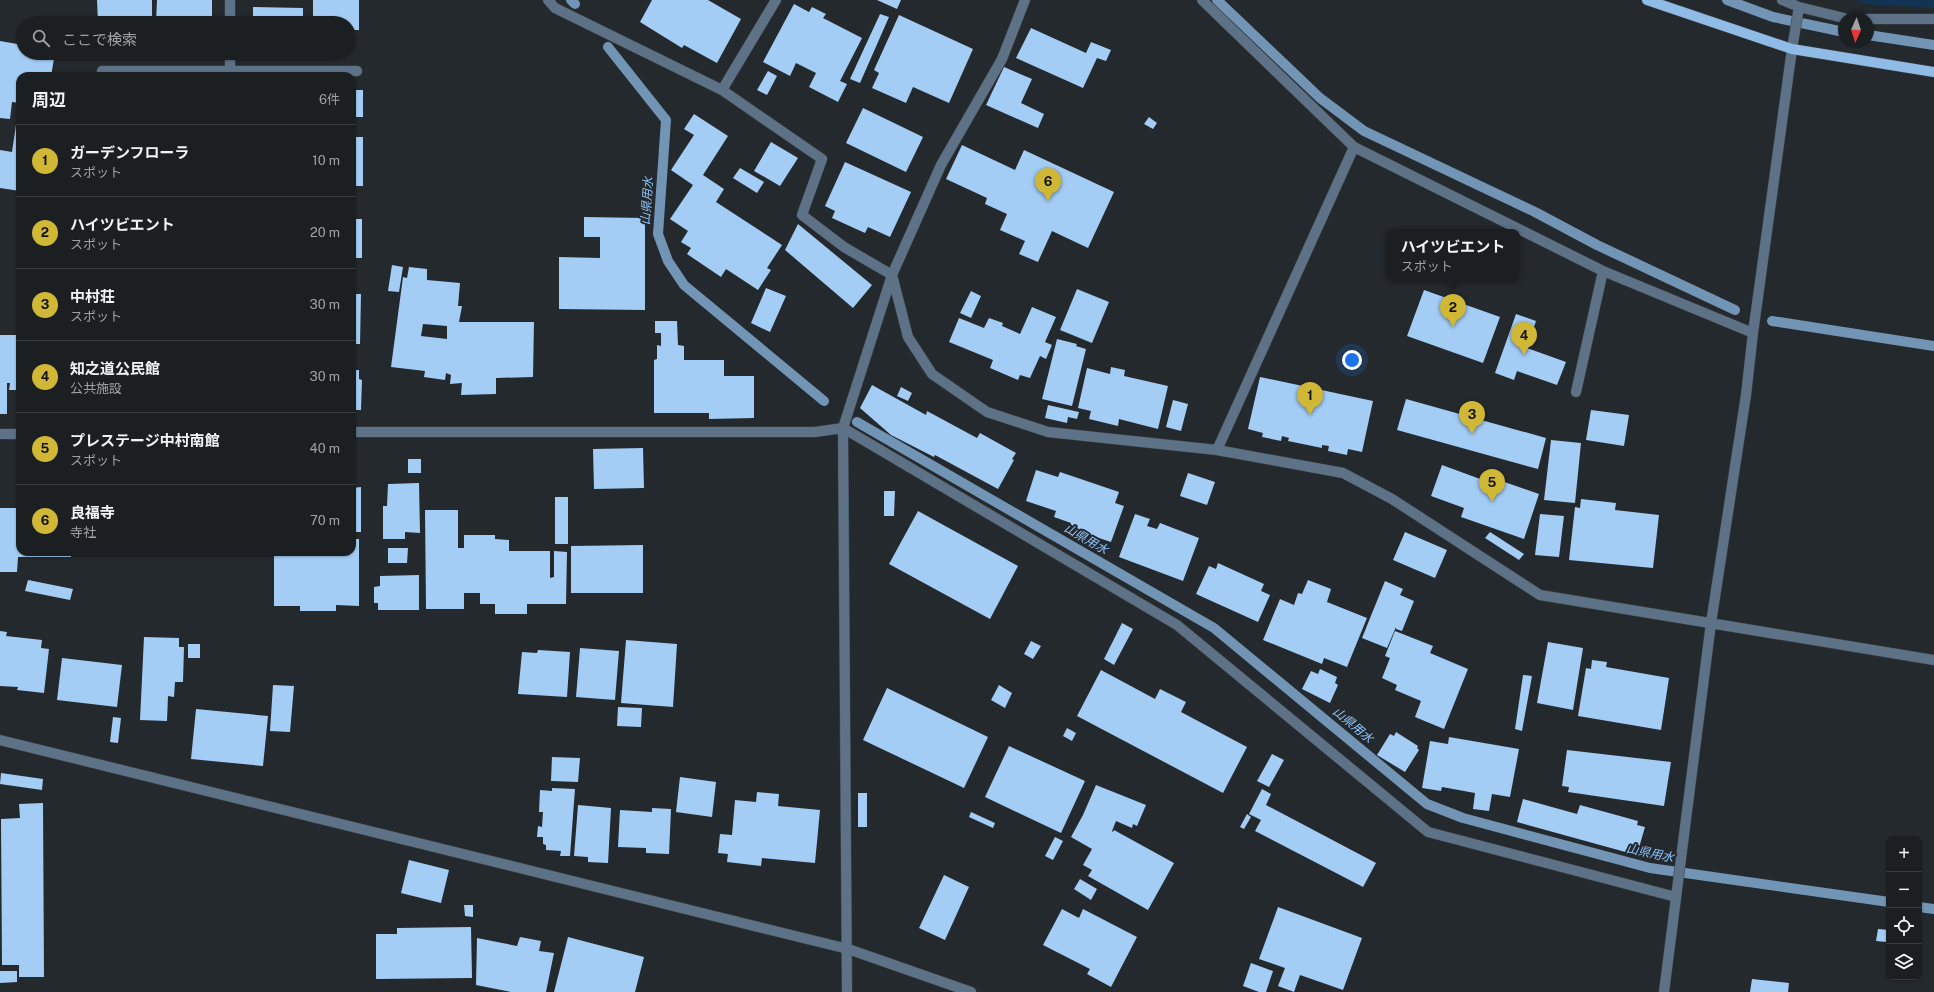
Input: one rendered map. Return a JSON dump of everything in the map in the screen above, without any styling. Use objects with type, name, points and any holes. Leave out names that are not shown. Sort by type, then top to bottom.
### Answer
[{"type":"main road","points":[[1647,0],[1792,49],[1934,72]]},
{"type":"street","points":[[230,0],[230,16]]},
{"type":"street","points":[[548,0],[555,8],[722,90],[822,159],[802,215],[844,247],[892,275],[908,336],[932,374],[987,412],[1048,432],[1217,450],[1343,473],[1392,499],[1540,595],[1934,660]]},
{"type":"street","points":[[722,90],[776,0]]},
{"type":"street","points":[[847,992],[848,949],[842,428],[892,275],[941,164],[1002,59],[1025,0]]},
{"type":"street","points":[[1202,0],[1354,147],[1519,229]]},
{"type":"street","points":[[1782,0],[1799,7],[1838,17]]},
{"type":"street","points":[[1664,992],[1712,623],[1746,395],[1753,333],[1799,7]]},
{"type":"street","points":[[1874,19],[1934,19]]},
{"type":"street","points":[[230,60],[230,71]]},
{"type":"street","points":[[102,72],[357,71]]},
{"type":"street","points":[[1217,450],[1354,147]]},
{"type":"street","points":[[1520,230],[1603,271],[1753,333]]},
{"type":"street","points":[[1576,392],[1603,271]]},
{"type":"street","points":[[356,432],[815,432],[842,428],[1177,625],[1428,832],[1676,897]]},
{"type":"street","points":[[0,434],[16,434]]},
{"type":"street","points":[[0,740],[848,949],[971,992]]},
{"type":"shaded area","points":[[1857,0],[1934,0],[1934,8],[1864,4]]},
{"type":"building","points":[[97,0],[152,0],[152,16],[98,16]]},
{"type":"building","points":[[157,0],[212,0],[212,16],[156,16]]},
{"type":"building","points":[[313,0],[359,0],[359,30],[356,30],[356,16],[313,16]]},
{"type":"building","points":[[652,0],[708,0],[741,19],[717,63],[684,45],[682,48],[640,22]]},
{"type":"building","points":[[877,0],[901,0],[897,9]]},
{"type":"building","points":[[794,4],[809,12],[812,7],[826,14],[823,18],[862,38],[840,81],[847,84],[838,102],[809,87],[816,73],[796,63],[790,76],[763,62]]},
{"type":"building","points":[[253,7],[303,8],[303,16],[253,16]]},
{"type":"building","points":[[880,14],[889,17],[860,83],[850,79]]},
{"type":"building","points":[[899,15],[973,49],[949,103],[913,87],[906,103],[872,88],[879,73],[874,70]]},
{"type":"building","points":[[1031,28],[1086,53],[1091,42],[1111,50],[1106,61],[1097,58],[1083,88],[1016,58]]},
{"type":"building","points":[[0,41],[16,44],[16,60],[54,60],[52,72],[16,72],[16,102],[12,102],[10,119],[0,118]]},
{"type":"building","points":[[1004,67],[1032,79],[1021,103],[1044,114],[1038,128],[986,105]]},
{"type":"building","points":[[768,71],[777,76],[767,95],[757,90]]},
{"type":"building","points":[[356,90],[363,90],[363,117],[356,117]]},
{"type":"building","points":[[863,108],[923,137],[906,172],[846,143]]},
{"type":"building","points":[[694,114],[728,136],[703,175],[724,189],[716,202],[782,245],[767,268],[771,270],[758,290],[726,269],[721,277],[687,254],[691,248],[681,242],[688,231],[670,219],[693,185],[671,170],[694,135],[684,129]]},
{"type":"building","points":[[1149,117],[1157,123],[1153,129],[1144,124]]},
{"type":"building","points":[[16,125],[16,190],[0,188],[0,150],[12,152]]},
{"type":"building","points":[[356,137],[363,137],[363,186],[356,186]]},
{"type":"building","points":[[771,142],[798,158],[780,186],[754,171]]},
{"type":"building","points":[[962,145],[1015,170],[1024,150],[1114,192],[1088,248],[1052,231],[1038,262],[1019,254],[1025,241],[1000,230],[1007,214],[985,204],[987,198],[946,179]]},
{"type":"building","points":[[845,162],[911,192],[890,237],[868,227],[865,233],[832,218],[835,211],[825,206]]},
{"type":"building","points":[[740,168],[764,182],[757,193],[733,178]]},
{"type":"building","points":[[584,217],[645,218],[645,310],[559,309],[559,257],[600,258],[600,237],[584,237]]},
{"type":"building","points":[[356,219],[362,219],[362,258],[356,258]]},
{"type":"building","points":[[798,224],[872,285],[853,308],[785,250]]},
{"type":"building","points":[[392,265],[403,267],[399,292],[388,291]]},
{"type":"building","points":[[409,267],[427,269],[427,280],[460,283],[458,306],[462,306],[459,322],[534,322],[533,377],[496,378],[496,394],[461,395],[462,383],[450,384],[451,375],[446,373],[445,380],[424,377],[425,371],[391,367],[403,277],[407,278]],"holes":[[[423,324],[447,326],[447,339],[421,336]]]},
{"type":"building","points":[[766,288],[786,296],[770,332],[751,323]]},
{"type":"building","points":[[1077,289],[1109,302],[1092,343],[1060,330]]},
{"type":"building","points":[[1424,290],[1500,317],[1483,363],[1407,336]]},
{"type":"building","points":[[971,291],[981,296],[971,318],[960,313]]},
{"type":"building","points":[[356,294],[361,294],[360,344],[356,344]]},
{"type":"building","points":[[1032,307],[1056,317],[1045,342],[1052,345],[1046,359],[1040,356],[1030,378],[1020,375],[1018,380],[990,368],[993,360],[949,342],[959,318],[984,328],[989,318],[1003,323],[1002,326],[1020,334]]},
{"type":"building","points":[[1516,314],[1536,321],[1527,348],[1566,362],[1557,385],[1517,371],[1514,380],[1495,373]]},
{"type":"building","points":[[655,321],[677,321],[678,345],[684,346],[684,360],[724,360],[724,376],[754,376],[754,418],[709,419],[709,413],[654,413],[654,360],[657,359],[657,345],[661,346],[661,333],[655,333]]},
{"type":"building","points":[[0,335],[16,335],[16,390],[9,390],[10,383],[7,383],[7,414],[0,414]]},
{"type":"building","points":[[1057,339],[1077,344],[1076,346],[1086,349],[1072,406],[1042,399]]},
{"type":"building","points":[[1111,367],[1125,370],[1124,376],[1168,386],[1158,429],[1119,419],[1118,426],[1089,419],[1091,411],[1078,408],[1087,368],[1110,374]]},
{"type":"building","points":[[356,370],[359,370],[359,379],[362,380],[361,410],[356,410]]},
{"type":"building","points":[[1260,377],[1373,401],[1362,452],[1348,449],[1347,455],[1328,451],[1329,446],[1322,445],[1322,448],[1288,441],[1289,438],[1282,436],[1281,441],[1262,437],[1263,433],[1248,429]]},
{"type":"building","points":[[872,385],[926,415],[927,411],[977,438],[980,433],[1016,453],[1012,459],[1014,460],[998,489],[935,455],[934,457],[891,435],[860,408]]},
{"type":"building","points":[[901,387],[912,393],[908,401],[897,396]]},
{"type":"building","points":[[1406,399],[1546,438],[1538,469],[1397,430]]},
{"type":"building","points":[[1173,400],[1188,404],[1181,431],[1166,427]]},
{"type":"building","points":[[1048,405],[1079,412],[1077,419],[1068,417],[1067,423],[1045,418]]},
{"type":"building","points":[[1591,410],[1629,415],[1624,446],[1586,440]]},
{"type":"building","points":[[1551,440],[1581,443],[1575,503],[1544,500]]},
{"type":"building","points":[[643,448],[644,488],[594,489],[593,449]]},
{"type":"building","points":[[408,459],[421,459],[421,473],[408,473]]},
{"type":"building","points":[[1442,465],[1491,483],[1493,478],[1539,494],[1524,539],[1461,517],[1464,508],[1431,496]]},
{"type":"building","points":[[1036,470],[1058,477],[1060,472],[1119,492],[1115,503],[1124,506],[1111,542],[1069,528],[1071,523],[1054,517],[1056,511],[1026,501]]},
{"type":"building","points":[[1188,473],[1215,482],[1207,505],[1180,496]]},
{"type":"building","points":[[419,483],[420,533],[405,532],[405,539],[383,539],[383,506],[387,506],[388,484]]},
{"type":"building","points":[[361,487],[361,532],[356,532],[356,488]]},
{"type":"building","points":[[884,491],[895,491],[894,516],[884,516]]},
{"type":"building","points":[[555,497],[568,497],[568,544],[555,544]]},
{"type":"building","points":[[1581,499],[1616,503],[1615,510],[1659,515],[1653,568],[1569,560],[1575,507],[1580,508]]},
{"type":"building","points":[[0,508],[16,508],[16,556],[71,556],[18,557],[17,572],[0,572]]},
{"type":"building","points":[[425,510],[458,510],[458,548],[464,548],[464,535],[495,535],[495,539],[509,540],[509,551],[550,551],[550,578],[554,577],[554,551],[567,552],[566,604],[527,604],[527,614],[495,614],[495,604],[480,604],[480,593],[464,593],[464,609],[426,609]]},
{"type":"building","points":[[918,511],[1018,566],[990,619],[889,564]]},
{"type":"building","points":[[1135,514],[1150,519],[1147,526],[1157,529],[1160,523],[1199,538],[1183,581],[1119,557]]},
{"type":"building","points":[[1540,514],[1564,516],[1559,557],[1535,555]]},
{"type":"building","points":[[1405,532],[1447,550],[1435,578],[1393,560]]},
{"type":"building","points":[[1490,532],[1524,554],[1519,560],[1485,538]]},
{"type":"building","points":[[356,539],[359,539],[359,606],[336,605],[336,611],[300,611],[300,606],[274,606],[274,556],[356,556]]},
{"type":"building","points":[[643,545],[643,593],[571,593],[571,546]]},
{"type":"building","points":[[388,548],[408,548],[407,563],[388,563]]},
{"type":"building","points":[[1218,563],[1264,584],[1261,591],[1270,595],[1258,622],[1196,594],[1209,566],[1216,569]]},
{"type":"building","points":[[419,575],[419,610],[378,610],[378,603],[374,603],[374,587],[380,586],[380,576]]},
{"type":"building","points":[[28,580],[73,589],[70,600],[25,591]]},
{"type":"building","points":[[1308,580],[1331,589],[1327,602],[1367,618],[1347,667],[1324,658],[1322,664],[1263,640],[1280,599],[1294,605],[1298,593],[1302,594]]},
{"type":"building","points":[[1385,581],[1403,589],[1400,595],[1414,601],[1402,631],[1396,629],[1396,627],[1387,648],[1362,638]]},
{"type":"building","points":[[1122,623],[1133,629],[1114,665],[1104,659]]},
{"type":"building","points":[[0,631],[7,632],[6,636],[42,640],[41,648],[49,649],[44,693],[17,690],[18,687],[0,686]]},
{"type":"building","points":[[1395,631],[1433,646],[1430,653],[1468,669],[1444,729],[1415,717],[1421,701],[1395,690],[1397,685],[1382,678],[1390,658],[1385,656]]},
{"type":"building","points":[[144,637],[179,638],[179,647],[184,647],[183,682],[175,682],[174,697],[168,696],[167,721],[140,720]]},
{"type":"building","points":[[626,640],[677,644],[673,707],[621,703]]},
{"type":"building","points":[[1031,641],[1041,646],[1033,659],[1024,654]]},
{"type":"building","points":[[1548,642],[1583,648],[1573,710],[1537,703]]},
{"type":"building","points":[[188,644],[200,644],[200,658],[188,658]]},
{"type":"building","points":[[580,648],[619,651],[615,700],[576,697]]},
{"type":"building","points":[[538,650],[570,652],[567,697],[518,694],[522,652],[537,653]]},
{"type":"building","points":[[62,658],[122,665],[117,707],[57,700]]},
{"type":"building","points":[[1592,660],[1607,662],[1606,667],[1669,678],[1661,730],[1578,716],[1586,668],[1591,669]]},
{"type":"building","points":[[1320,669],[1337,677],[1335,683],[1338,685],[1330,703],[1302,689],[1311,671],[1318,674]]},
{"type":"building","points":[[1101,670],[1155,699],[1160,689],[1186,702],[1181,712],[1247,747],[1223,793],[1077,716]]},
{"type":"building","points":[[1523,675],[1532,676],[1522,731],[1515,729]]},
{"type":"building","points":[[273,685],[294,686],[290,732],[270,731]]},
{"type":"building","points":[[999,685],[1012,693],[1005,708],[991,700]]},
{"type":"building","points":[[887,688],[988,737],[964,788],[863,740]]},
{"type":"building","points":[[618,707],[642,708],[641,727],[617,726]]},
{"type":"building","points":[[196,709],[268,716],[263,766],[191,759]]},
{"type":"building","points":[[113,717],[121,718],[118,743],[110,742]]},
{"type":"building","points":[[1067,728],[1076,733],[1072,741],[1063,736]]},
{"type":"building","points":[[1396,732],[1418,746],[1417,748],[1419,750],[1405,772],[1377,755],[1390,734],[1394,736]]},
{"type":"building","points":[[1449,737],[1519,749],[1510,797],[1492,794],[1489,811],[1473,809],[1475,793],[1442,787],[1441,791],[1422,788],[1430,741],[1448,744]]},
{"type":"building","points":[[1009,746],[1085,781],[1061,833],[985,797]]},
{"type":"building","points":[[1567,750],[1671,762],[1664,806],[1568,792],[1569,787],[1562,786]]},
{"type":"building","points":[[1272,754],[1284,760],[1269,787],[1257,781]]},
{"type":"building","points":[[552,757],[580,758],[578,782],[551,781]]},
{"type":"building","points":[[1,773],[43,779],[42,790],[0,784]]},
{"type":"building","points":[[680,777],[716,782],[712,817],[676,812]]},
{"type":"building","points":[[1096,785],[1146,805],[1137,826],[1133,824],[1132,828],[1116,821],[1112,831],[1113,832],[1114,830],[1174,863],[1148,910],[1088,876],[1092,870],[1083,865],[1092,849],[1071,837],[1083,815]]},
{"type":"building","points":[[552,788],[575,789],[570,856],[560,856],[561,851],[546,850],[546,845],[543,844],[543,837],[537,837],[538,826],[542,827],[543,812],[539,812],[540,790],[552,791]]},
{"type":"building","points":[[1262,789],[1271,794],[1266,805],[1376,863],[1363,887],[1255,831],[1261,820],[1249,814]]},
{"type":"building","points":[[757,792],[779,794],[778,806],[820,810],[815,863],[762,858],[761,866],[727,862],[728,854],[718,853],[720,834],[732,835],[735,800],[756,802]]},
{"type":"building","points":[[858,793],[867,793],[867,827],[858,827]]},
{"type":"building","points":[[1523,799],[1577,814],[1580,805],[1638,821],[1637,825],[1645,827],[1638,851],[1630,849],[1629,853],[1517,822]]},
{"type":"building","points":[[43,803],[44,977],[19,977],[19,965],[2,965],[1,819],[20,818],[19,804]]},
{"type":"building","points":[[578,805],[611,808],[608,863],[588,862],[588,857],[574,856]]},
{"type":"building","points":[[652,808],[671,809],[669,854],[646,853],[646,848],[618,847],[620,810],[652,812]]},
{"type":"building","points":[[971,812],[995,823],[993,828],[969,817]]},
{"type":"building","points":[[1247,814],[1251,817],[1244,829],[1240,827]]},
{"type":"building","points":[[1055,837],[1063,841],[1053,860],[1045,856]]},
{"type":"building","points":[[409,860],[449,870],[441,903],[401,893]]},
{"type":"building","points":[[944,875],[969,887],[945,940],[919,928]]},
{"type":"building","points":[[1080,879],[1097,889],[1091,900],[1074,889]]},
{"type":"building","points":[[464,905],[473,905],[473,917],[465,916]]},
{"type":"building","points":[[1278,907],[1362,938],[1343,990],[1300,975],[1294,992],[1278,986],[1285,968],[1259,959]]},
{"type":"building","points":[[1062,909],[1079,918],[1083,909],[1137,937],[1111,987],[1087,974],[1090,969],[1043,945]]},
{"type":"building","points":[[471,927],[472,978],[376,979],[376,934],[397,934],[397,928]]},
{"type":"building","points":[[1878,929],[1886,930],[1886,942],[1876,941]]},
{"type":"building","points":[[520,937],[541,941],[539,951],[554,953],[546,992],[511,992],[476,985],[477,938],[517,946]]},
{"type":"building","points":[[568,937],[644,957],[635,992],[554,992]]},
{"type":"building","points":[[1251,963],[1273,971],[1266,992],[1259,992],[1243,986]]},
{"type":"building","points":[[0,971],[17,971],[17,982],[0,983]]},
{"type":"building","points":[[1752,979],[1789,983],[1788,992],[1750,992]]},
{"type":"waterway","name":"山県用水","points":[[571,0],[575,4]]},
{"type":"waterway","points":[[1217,0],[1320,98],[1364,131],[1535,212],[1597,245],[1735,310]]},
{"type":"waterway","points":[[1727,0],[1773,17],[1838,31]]},
{"type":"waterway","points":[[1874,36],[1934,45]]},
{"type":"waterway","name":"山県用水","points":[[608,47],[666,120],[658,234],[668,261],[684,285],[824,401]]},
{"type":"waterway","points":[[1772,321],[1934,346]]},
{"type":"waterway","name":"山県用水","points":[[857,422],[1214,628],[1427,804],[1463,818],[1650,868],[1886,902]]},
{"type":"waterway","name":"山県用水","points":[[1922,907],[1934,909]]},
{"type":"place","name":"良福寺","points":[[1048,201]]},
{"type":"place","name":"ハイツビエント","points":[[1453,327]]},
{"type":"place","name":"知之道公民館","points":[[1524,355]]},
{"type":"place","name":"ガーデンフローラ","points":[[1310,415]]},
{"type":"place","name":"中村荘","points":[[1472,434]]},
{"type":"place","name":"プレステージ中村南館","points":[[1492,502]]}]
